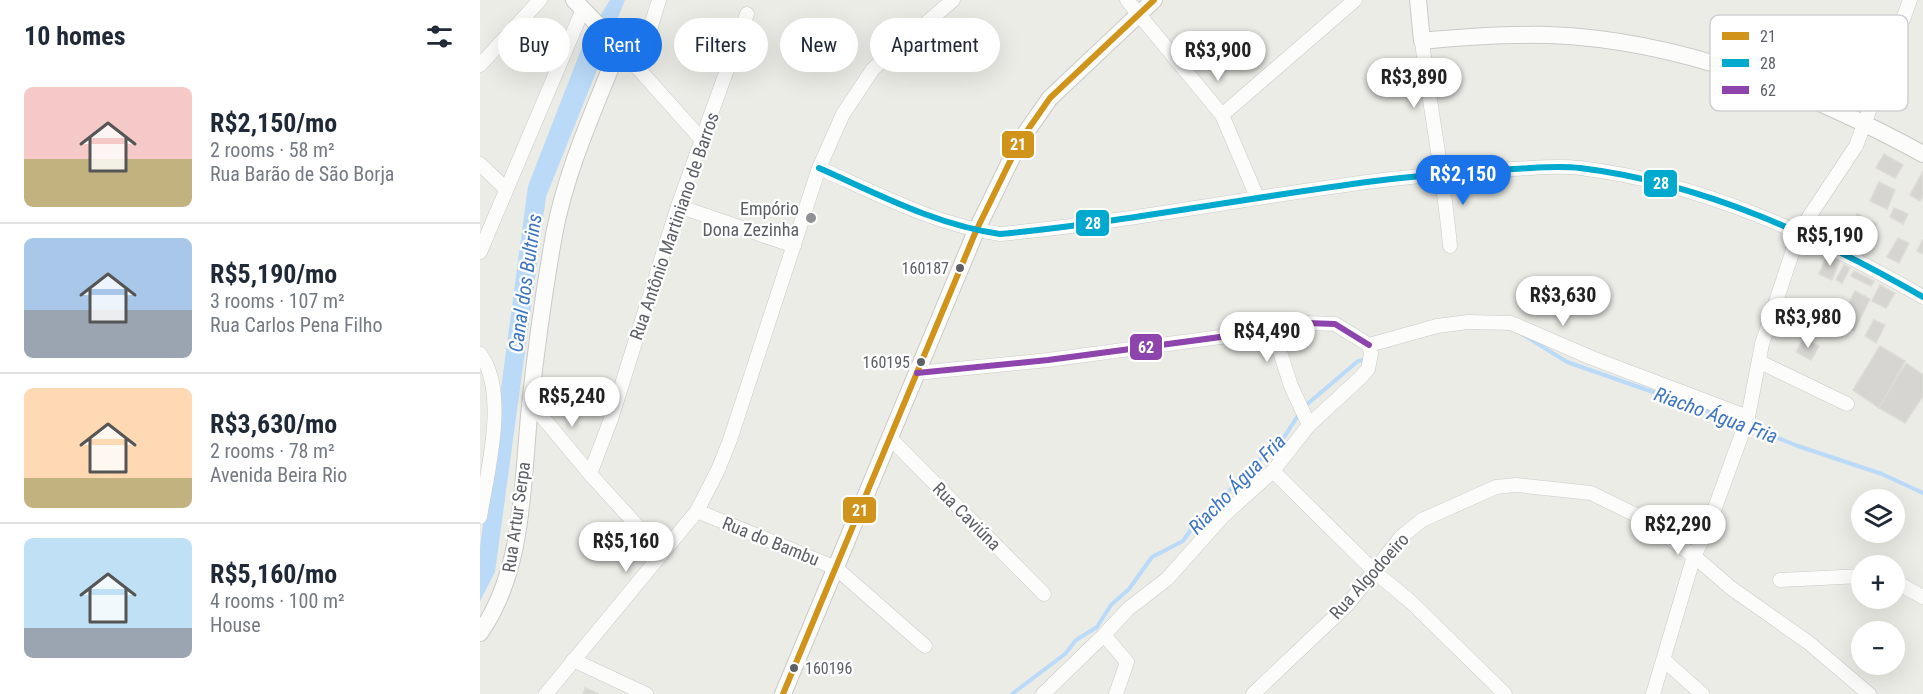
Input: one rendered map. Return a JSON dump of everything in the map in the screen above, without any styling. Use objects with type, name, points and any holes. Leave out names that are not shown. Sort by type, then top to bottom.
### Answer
[{"type":"street","points":[[480,65],[540,0]]},
{"type":"street","points":[[653,18],[659,0]]},
{"type":"street","points":[[546,694],[697,511],[730,440],[819,168],[843,114],[865,80],[893,50],[952,0]]},
{"type":"street","points":[[1127,0],[1222,115],[1257,196]]},
{"type":"street","points":[[783,694],[976,231],[1020,141],[1050,98],[1154,0]]},
{"type":"street","points":[[1222,115],[1355,0]]},
{"type":"street","points":[[1418,0],[1431,118],[1445,188],[1450,246]]},
{"type":"street","points":[[1904,15],[1910,0]]},
{"type":"street","points":[[1915,0],[1923,4]]},
{"type":"street","points":[[480,252],[583,8]]},
{"type":"street","name":"Rua Antônio Martiniano de Barros","points":[[590,474],[611,418],[678,206],[747,14]]},
{"type":"street","points":[[1422,41],[1483,36],[1550,35],[1679,53],[1710,62]]},
{"type":"street","name":"Rua Artur Serpa","points":[[480,633],[503,593],[512,564],[530,402],[554,234],[565,189],[607,72]]},
{"type":"street","points":[[642,72],[702,140]]},
{"type":"street","points":[[1839,111],[1865,122],[1923,154]]},
{"type":"street","points":[[1653,694],[1665,661],[1694,556],[1707,530],[1748,418],[1768,324],[1799,232],[1813,208],[1849,160],[1869,111]]},
{"type":"street","points":[[480,164],[506,189]]},
{"type":"street","points":[[819,168],[942,221],[976,231],[1000,234],[1167,213],[1257,196],[1441,172],[1551,166],[1580,168],[1662,183],[1718,201],[1799,232],[1923,297]]},
{"type":"street","points":[[678,206],[794,246]]},
{"type":"street","points":[[1370,349],[1437,326],[1468,322],[1511,323],[1592,358],[1748,418]]},
{"type":"street","points":[[917,374],[1048,360],[1273,330],[1307,323],[1335,324],[1370,349]]},
{"type":"street","points":[[1273,330],[1299,404],[1308,422]]},
{"type":"street","points":[[1043,694],[1128,609],[1167,579],[1223,516],[1273,471],[1308,422],[1368,369],[1370,349]]},
{"type":"street","points":[[480,517],[494,413],[493,385],[483,359]]},
{"type":"street","points":[[1760,362],[1847,404]]},
{"type":"street","points":[[530,402],[590,474],[662,553]]},
{"type":"street","name":"Rua Caviúna","points":[[890,438],[1044,594]]},
{"type":"street","points":[[1273,471],[1375,572],[1411,602],[1505,694]]},
{"type":"street","name":"Rua Algodoeiro","points":[[1253,694],[1347,604],[1401,537],[1422,520],[1496,487],[1516,485],[1575,490],[1601,497],[1642,518],[1694,556],[1731,588],[1809,644],[1869,694]]},
{"type":"street","name":"Rua do Bambu","points":[[697,511],[836,567],[925,646]]},
{"type":"street","points":[[1780,580],[1851,577]]},
{"type":"street","points":[[1905,587],[1923,597]]},
{"type":"street","points":[[1104,635],[1127,662],[1116,694]]},
{"type":"street","points":[[573,660],[644,693]]},
{"type":"street","points":[[1665,661],[1702,694]]},
{"type":"water","name":"Canal dos Bultrins","points":[[610,0],[625,0],[618,18],[599,18]]},
{"type":"water","name":"Canal dos Bultrins","points":[[582,47],[582,72],[596,72],[546,197],[495,572],[480,601],[480,547],[528,186]]},
{"type":"building","points":[[1884,154],[1903,165],[1895,178],[1876,168]]},
{"type":"building","points":[[1922,173],[1923,196],[1920,201],[1910,195]]},
{"type":"building","points":[[1879,182],[1895,190],[1887,209],[1870,201]]},
{"type":"building","points":[[1894,208],[1908,214],[1903,224],[1890,217]]},
{"type":"building","points":[[1857,214],[1877,224],[1867,244],[1847,235]]},
{"type":"building","points":[[1898,238],[1909,243],[1899,263],[1887,257]]},
{"type":"building","points":[[1923,239],[1923,254],[1917,251]]},
{"type":"building","points":[[1827,255],[1840,260],[1832,280],[1819,274]]},
{"type":"building","points":[[1844,265],[1850,268],[1842,283],[1836,280]]},
{"type":"building","points":[[1854,271],[1874,281],[1871,286],[1851,276]]},
{"type":"building","points":[[1880,285],[1895,293],[1886,308],[1872,301]]},
{"type":"building","points":[[1855,291],[1870,299],[1854,331],[1839,323]]},
{"type":"building","points":[[1822,302],[1839,309],[1833,324],[1815,317]]},
{"type":"building","points":[[1874,320],[1885,325],[1876,343],[1865,336]]},
{"type":"building","points":[[1804,338],[1819,346],[1811,360],[1796,352]]},
{"type":"building","points":[[1880,346],[1905,361],[1879,408],[1853,390]]},
{"type":"building","points":[[1906,363],[1923,375],[1923,396],[1905,423],[1879,408]]},
{"type":"building","points":[[585,688],[599,694],[583,694]]},
{"type":"waterway","name":"Riacho Água Fria","points":[[1522,334],[1567,362],[1742,423]]},
{"type":"waterway","name":"Riacho Água Fria","points":[[1305,406],[1358,361],[1368,359]]},
{"type":"waterway","name":"Riacho Água Fria","points":[[1012,694],[1065,654],[1076,640],[1097,627],[1111,605],[1129,589],[1152,557],[1183,541],[1192,528],[1207,517],[1246,471],[1279,445],[1299,414]]},
{"type":"waterway","name":"Riacho Água Fria","points":[[1749,426],[1795,445],[1882,474],[1923,493]]},
{"type":"transit line","name":"21","points":[[783,694],[976,231],[1020,141],[1050,98],[1154,0]]},
{"type":"transit line","name":"28","points":[[819,168],[930,216],[976,230],[1000,234],[1094,223],[1392,179],[1539,167],[1580,168],[1626,175],[1671,186],[1758,215],[1842,253],[1923,297]]},
{"type":"transit line","name":"62","points":[[917,373],[1048,360],[1273,330],[1307,323],[1335,324],[1369,345]]},
{"type":"place","name":"Empório Dona Zezinha","points":[[811,218]]},
{"type":"place","name":"160187","points":[[960,268]]},
{"type":"place","name":"160195","points":[[921,362]]},
{"type":"place","name":"160196","points":[[794,668]]}]
